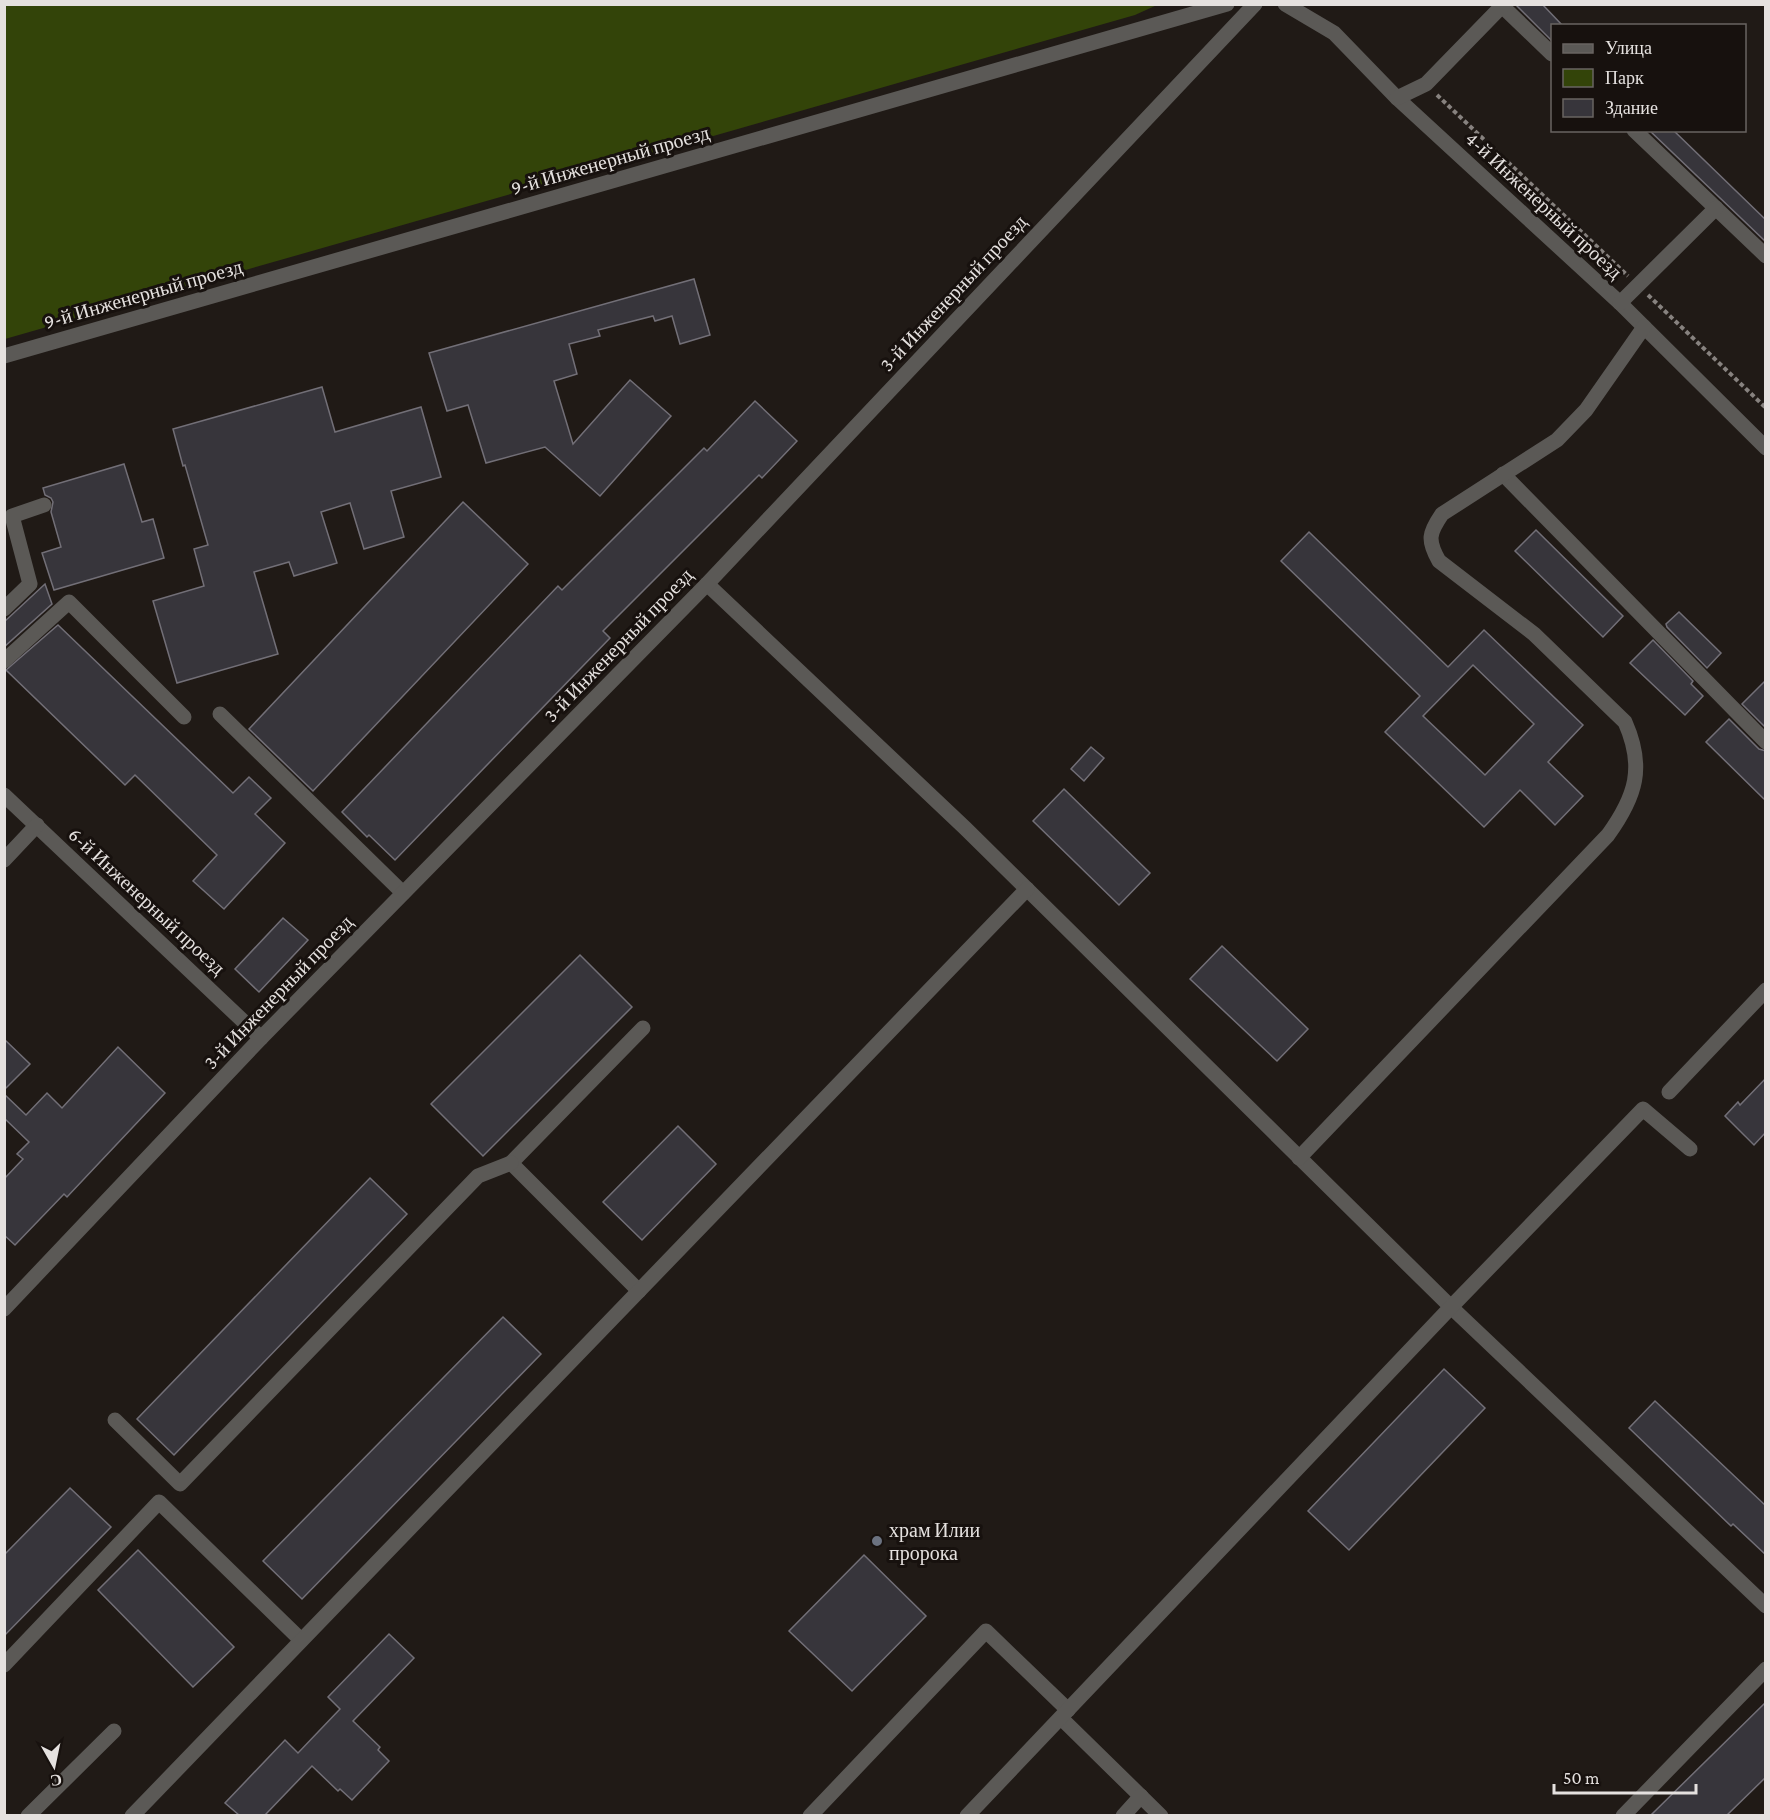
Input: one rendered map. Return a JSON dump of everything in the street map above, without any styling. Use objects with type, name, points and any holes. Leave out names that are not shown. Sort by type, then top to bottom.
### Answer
[{"type":"street","name":"9-й Инженерный проезд","points":[[4,356],[1227,4]]},
{"type":"street","name":"3-й Инженерный проезд","points":[[4,1309],[261,1038],[707,584],[1255,4]]},
{"type":"street","name":"4-й Инженерный проезд","points":[[1285,4],[1334,33],[1397,98],[1620,303],[1766,448]]},
{"type":"street","points":[[1397,98],[1426,84],[1501,5],[1551,53]]},
{"type":"street","points":[[1636,132],[1766,256]]},
{"type":"street","points":[[1620,303],[1716,208]]},
{"type":"street","points":[[1299,1158],[1608,835],[1622,815],[1634,789],[1637,765],[1633,741],[1625,722],[1534,634],[1439,561],[1431,546],[1432,528],[1442,514],[1557,440],[1586,410],[1644,327]]},
{"type":"street","points":[[1503,474],[1766,742]]},
{"type":"street","points":[[4,609],[30,584],[12,516],[44,505]]},
{"type":"street","points":[[707,584],[1028,889],[1450,1307],[1766,1606]]},
{"type":"street","points":[[4,661],[69,602],[184,717]]},
{"type":"street","points":[[220,714],[403,893]]},
{"type":"street","name":"6-й Инженерный проезд","points":[[4,795],[261,1038]]},
{"type":"street","points":[[4,860],[37,825]]},
{"type":"street","points":[[132,1815],[1028,889]]},
{"type":"street","points":[[1669,1092],[1766,990]]},
{"type":"street","points":[[115,1420],[180,1484],[478,1176],[511,1163],[644,1028]]},
{"type":"street","points":[[967,1815],[1450,1307],[1643,1109],[1690,1149]]},
{"type":"street","points":[[511,1163],[639,1291]]},
{"type":"street","points":[[4,1665],[159,1502],[301,1641]]},
{"type":"street","points":[[810,1815],[986,1631],[1161,1815]]},
{"type":"street","points":[[1623,1815],[1766,1669]]},
{"type":"street","points":[[28,1815],[114,1731]]},
{"type":"street","points":[[1123,1815],[1141,1796]]},
{"type":"path","points":[[1426,84],[1766,408]]},
{"type":"green space","points":[[5,4],[1157,5],[1135,15],[5,339]]},
{"type":"building","points":[[1515,4],[1542,4],[1561,24],[1551,24],[1551,40]]},
{"type":"building","points":[[1651,132],[1675,132],[1766,220],[1766,242]]},
{"type":"building","points":[[694,279],[710,335],[680,344],[672,316],[655,321],[653,316],[598,330],[600,336],[569,344],[577,374],[554,381],[573,444],[630,380],[671,416],[600,496],[545,447],[486,463],[468,405],[447,411],[429,353]]},
{"type":"building","points":[[322,387],[335,432],[421,407],[441,477],[391,491],[404,537],[364,549],[350,503],[321,512],[337,563],[294,576],[289,562],[254,572],[278,654],[177,683],[153,601],[204,586],[194,549],[208,545],[173,429]]},
{"type":"building","points":[[755,401],[797,441],[762,478],[759,475],[603,631],[610,638],[395,860],[369,835],[367,837],[342,812],[558,586],[562,590],[704,448],[707,451]]},
{"type":"building","points":[[124,464],[142,522],[153,519],[164,558],[54,590],[42,553],[61,547],[51,512],[53,502],[45,495],[43,488]]},
{"type":"building","points":[[463,502],[528,564],[313,791],[249,729]]},
{"type":"building","points":[[1536,530],[1623,616],[1603,637],[1515,551]]},
{"type":"building","points":[[1309,532],[1448,667],[1484,630],[1583,725],[1548,762],[1583,796],[1555,825],[1520,790],[1484,827],[1385,732],[1420,696],[1281,561]],"holes":[[[1473,665],[1534,724],[1485,775],[1423,716]]]},
{"type":"building","points":[[45,584],[52,604],[4,647],[4,622]]},
{"type":"building","points":[[1679,612],[1721,653],[1707,668],[1667,627],[1666,624]]},
{"type":"building","points":[[58,625],[233,793],[249,777],[271,798],[255,814],[285,843],[224,909],[193,881],[217,855],[135,775],[125,785],[6,670]]},
{"type":"building","points":[[1653,640],[1693,681],[1691,684],[1703,696],[1685,715],[1630,663]]},
{"type":"building","points":[[1766,680],[1766,728],[1742,704]]},
{"type":"building","points":[[1729,719],[1759,749],[1766,751],[1766,801],[1706,742]]},
{"type":"building","points":[[1091,747],[1104,758],[1084,781],[1071,769]]},
{"type":"building","points":[[1064,789],[1150,873],[1119,905],[1033,821]]},
{"type":"building","points":[[283,918],[308,940],[259,992],[235,969]]},
{"type":"building","points":[[1222,946],[1308,1029],[1277,1061],[1190,979]]},
{"type":"building","points":[[580,955],[632,1007],[483,1156],[431,1104]]},
{"type":"building","points":[[4,1039],[30,1064],[4,1090]]},
{"type":"building","points":[[118,1047],[165,1093],[67,1197],[64,1194],[15,1245],[4,1235],[4,1179],[23,1159],[17,1154],[29,1142],[4,1118],[4,1094],[26,1115],[47,1093],[62,1108]]},
{"type":"building","points":[[1766,1078],[1766,1132],[1754,1145],[1725,1116],[1738,1102],[1740,1105]]},
{"type":"building","points":[[678,1126],[716,1164],[642,1240],[603,1202]]},
{"type":"building","points":[[370,1178],[407,1214],[174,1455],[137,1419]]},
{"type":"building","points":[[503,1317],[541,1354],[302,1599],[263,1561]]},
{"type":"building","points":[[1444,1369],[1485,1408],[1349,1550],[1308,1511]]},
{"type":"building","points":[[1655,1401],[1766,1506],[1766,1555],[1733,1524],[1731,1526],[1629,1428]]},
{"type":"building","points":[[70,1488],[111,1527],[4,1636],[4,1555]]},
{"type":"building","points":[[138,1550],[234,1647],[193,1687],[98,1590]]},
{"type":"building","points":[[864,1555],[926,1616],[852,1691],[789,1631]]},
{"type":"building","points":[[389,1634],[414,1658],[353,1721],[380,1747],[378,1750],[389,1761],[352,1800],[340,1789],[338,1791],[312,1766],[265,1815],[239,1815],[225,1803],[285,1740],[298,1753],[340,1709],[328,1697]]},
{"type":"building","points":[[1766,1702],[1766,1777],[1727,1815],[1651,1815]]},
{"type":"place","name":"храм Илии пророка","points":[[877,1541]]}]
